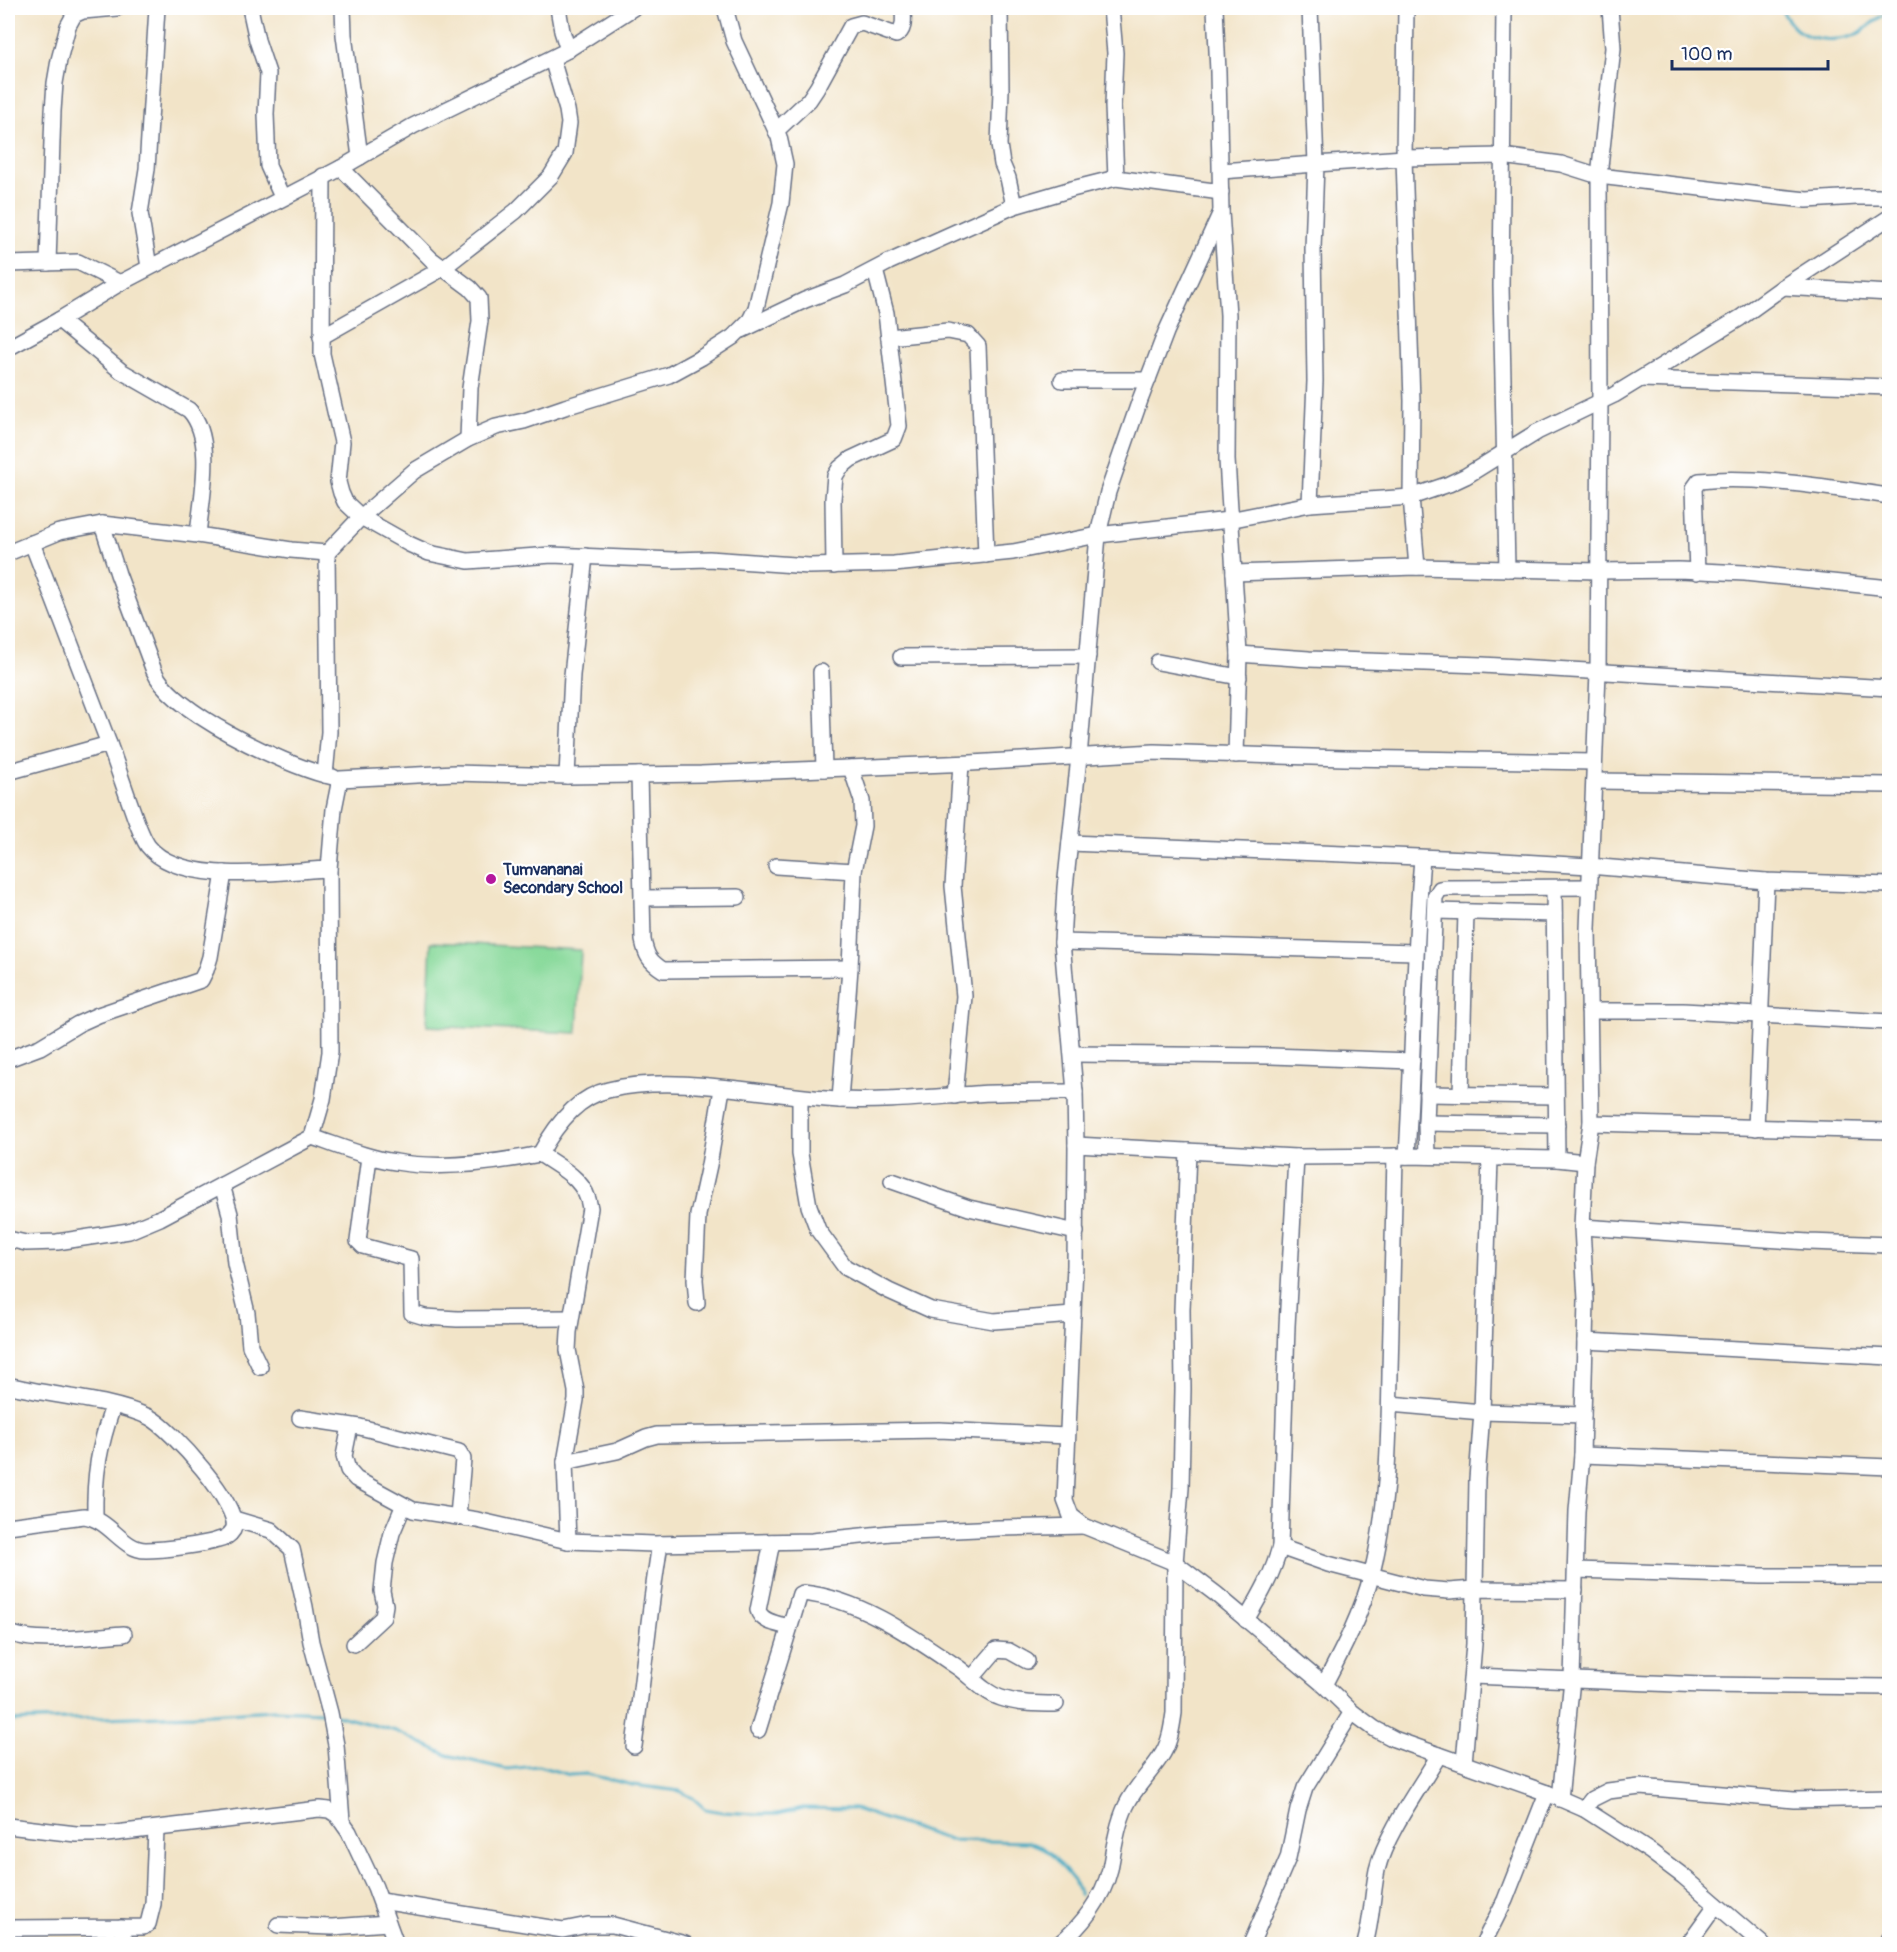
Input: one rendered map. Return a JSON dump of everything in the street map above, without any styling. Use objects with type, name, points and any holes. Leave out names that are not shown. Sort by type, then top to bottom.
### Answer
[{"type":"street","points":[[48,262],[55,83],[68,26],[74,15],[83,11],[117,8]]},
{"type":"street","points":[[149,267],[140,213],[147,169],[157,8]]},
{"type":"street","points":[[250,8],[268,74],[266,114],[268,166],[282,197]]},
{"type":"street","points":[[343,8],[344,35],[360,156]]},
{"type":"street","points":[[558,8],[568,50]]},
{"type":"street","points":[[8,348],[149,267],[341,168],[413,126],[568,50],[633,8]]},
{"type":"street","points":[[724,8],[734,41],[776,131],[785,164],[781,203],[756,308],[741,330]]},
{"type":"street","points":[[776,131],[817,88],[851,26],[862,23],[881,28],[892,34],[899,33],[903,27],[903,8]]},
{"type":"street","points":[[1000,8],[999,145],[1014,206]]},
{"type":"street","points":[[1111,8],[1115,53],[1113,106],[1116,178]]},
{"type":"street","points":[[1215,8],[1221,212],[1228,315],[1229,520],[1239,654],[1236,755]]},
{"type":"street","points":[[1310,8],[1316,164],[1313,249],[1315,381],[1310,504]]},
{"type":"street","points":[[1406,8],[1404,158],[1412,401],[1411,497],[1417,567]]},
{"type":"street","points":[[1504,8],[1501,286],[1507,569]]},
{"type":"street","points":[[1483,1944],[1553,1796],[1572,1679],[1586,1300],[1582,1227],[1585,1162],[1591,1123],[1589,866],[1598,672],[1599,176],[1613,48],[1610,8]]},
{"type":"street","points":[[321,337],[443,268],[516,211],[551,176],[565,153],[569,123],[552,58]]},
{"type":"street","points":[[1221,171],[1404,158],[1502,156],[1561,164],[1599,176],[1807,200],[1890,197]]},
{"type":"street","points":[[341,168],[431,259],[476,293],[481,304],[470,388],[468,439]]},
{"type":"street","points":[[322,176],[321,337],[324,366],[342,442],[338,482],[345,502],[361,517],[409,544],[429,553],[468,561],[552,555],[674,560],[709,559],[809,566],[894,564],[986,555],[1098,535],[1229,520],[1310,504],[1411,497],[1466,476],[1537,432],[1641,379],[1740,318],[1783,286],[1890,217]]},
{"type":"street","points":[[8,1239],[26,1243],[57,1242],[129,1231],[160,1218],[312,1137],[323,1099],[330,1052],[329,869],[334,809],[329,732],[327,553],[361,517],[414,471],[468,439],[496,427],[524,421],[669,375],[702,357],[741,330],[805,300],[845,285],[1014,206],[1116,178],[1221,192]]},
{"type":"street","points":[[1221,212],[1166,332],[1108,492],[1098,535],[1062,942],[1073,1054],[1076,1144],[1076,1232],[1065,1500],[1071,1516],[1084,1526],[1175,1563],[1375,1729],[1584,1809],[1651,1852],[1762,1944]]},
{"type":"street","points":[[8,264],[78,262],[120,283]]},
{"type":"street","points":[[834,566],[835,476],[840,468],[851,459],[891,441],[899,431],[886,313],[875,270]]},
{"type":"street","points":[[1783,286],[1890,293]]},
{"type":"street","points":[[59,320],[121,371],[189,410],[197,418],[204,452],[198,535]]},
{"type":"street","points":[[889,337],[948,331],[968,335],[978,346],[986,555]]},
{"type":"street","points":[[1641,379],[1890,387]]},
{"type":"street","points":[[1062,380],[1148,380]]},
{"type":"street","points":[[1697,572],[1694,488],[1699,481],[1791,484],[1890,496]]},
{"type":"street","points":[[102,524],[157,680],[194,711],[262,751],[293,765],[333,777],[455,773],[639,775],[961,764],[1154,752],[1594,762]]},
{"type":"street","points":[[8,553],[59,532],[102,524],[327,553]]},
{"type":"street","points":[[32,543],[136,821],[148,846],[163,860],[180,868],[199,872],[329,869]]},
{"type":"street","points":[[567,776],[572,675],[585,556]]},
{"type":"street","points":[[1234,573],[1417,567],[1745,573],[1890,588]]},
{"type":"street","points":[[1239,654],[1890,688]]},
{"type":"street","points":[[901,657],[1088,656]]},
{"type":"street","points":[[1158,662],[1239,677]]},
{"type":"street","points":[[821,672],[824,769]]},
{"type":"street","points":[[8,772],[109,744]]},
{"type":"street","points":[[955,1096],[964,996],[953,886],[961,764]]},
{"type":"street","points":[[840,1100],[850,968],[854,871],[863,826],[862,801],[851,768]]},
{"type":"street","points":[[639,775],[643,940],[647,957],[663,969],[850,968]]},
{"type":"street","points":[[1594,781],[1890,785]]},
{"type":"street","points":[[1070,843],[1589,866],[1766,881],[1890,885]]},
{"type":"street","points":[[1324,1685],[1351,1634],[1372,1575],[1385,1501],[1401,1156],[1412,1061],[1415,952],[1422,858]]},
{"type":"street","points":[[776,866],[854,871]]},
{"type":"street","points":[[8,1059],[40,1047],[98,1015],[201,980],[207,970],[210,957],[224,873]]},
{"type":"street","points":[[1756,1128],[1766,881]]},
{"type":"street","points":[[1427,1156],[1426,1123],[1435,897],[1440,889],[1447,888],[1589,887]]},
{"type":"street","points":[[1554,888],[1557,1159]]},
{"type":"street","points":[[642,898],[738,897]]},
{"type":"street","points":[[1435,911],[1554,914]]},
{"type":"street","points":[[1461,1094],[1466,912]]},
{"type":"street","points":[[1062,942],[1415,952]]},
{"type":"street","points":[[1589,1011],[1762,1014],[1890,1022]]},
{"type":"street","points":[[1073,1054],[1271,1056],[1412,1061]]},
{"type":"street","points":[[540,1154],[550,1136],[569,1113],[585,1101],[605,1090],[660,1083],[840,1100],[885,1100],[1011,1092],[1075,1092]]},
{"type":"street","points":[[697,1303],[695,1280],[698,1215],[722,1089]]},
{"type":"street","points":[[1427,1094],[1556,1096]]},
{"type":"street","points":[[800,1097],[800,1154],[809,1206],[818,1230],[838,1260],[852,1273],[931,1310],[994,1321],[1073,1315]]},
{"type":"street","points":[[1426,1123],[1557,1125]]},
{"type":"street","points":[[1591,1123],[1890,1131]]},
{"type":"street","points":[[312,1137],[369,1157],[414,1165],[500,1160],[540,1154],[577,1179],[587,1191],[589,1216],[567,1350],[576,1400],[565,1462],[568,1542]]},
{"type":"street","points":[[1076,1144],[1296,1157],[1427,1156],[1557,1159],[1585,1162]]},
{"type":"street","points":[[1059,1944],[1090,1911],[1100,1896],[1109,1871],[1124,1809],[1163,1754],[1172,1730],[1175,1563],[1181,1488],[1182,1310],[1188,1151]]},
{"type":"street","points":[[369,1157],[358,1241],[363,1246],[411,1259],[412,1313],[425,1317],[571,1318]]},
{"type":"street","points":[[1246,1620],[1274,1569],[1280,1547],[1287,1326],[1296,1157]]},
{"type":"street","points":[[1464,1763],[1474,1644],[1477,1479],[1482,1412],[1490,1159]]},
{"type":"street","points":[[892,1181],[969,1208],[1076,1232]]},
{"type":"street","points":[[222,1185],[230,1214],[235,1263],[247,1313],[250,1346],[260,1367]]},
{"type":"street","points":[[1582,1227],[1890,1245]]},
{"type":"street","points":[[1585,1341],[1890,1357]]},
{"type":"street","points":[[8,1385],[113,1406],[152,1418],[191,1453],[209,1477],[234,1519],[232,1532],[219,1540],[143,1550],[129,1544],[95,1518],[84,1516],[8,1526]]},
{"type":"street","points":[[1390,1404],[1482,1412],[1583,1415]]},
{"type":"street","points":[[95,1518],[96,1468],[102,1439],[113,1406]]},
{"type":"street","points":[[300,1418],[350,1425],[459,1452],[462,1459],[458,1516]]},
{"type":"street","points":[[350,1425],[344,1456],[348,1470],[356,1479],[404,1507],[458,1516],[568,1542],[660,1544],[772,1542],[844,1539],[891,1533],[1084,1526]]},
{"type":"street","points":[[565,1462],[617,1451],[646,1438],[675,1434],[939,1430],[1067,1436]]},
{"type":"street","points":[[1582,1455],[1890,1467]]},
{"type":"street","points":[[354,1644],[383,1617],[385,1605],[382,1591],[385,1563],[392,1533],[404,1507]]},
{"type":"street","points":[[234,1519],[271,1530],[292,1550],[305,1607],[310,1642],[330,1713],[336,1745],[342,1821],[373,1882],[396,1944]]},
{"type":"street","points":[[772,1542],[758,1610],[760,1616],[789,1627]]},
{"type":"street","points":[[634,1746],[650,1606],[660,1544]]},
{"type":"street","points":[[1280,1547],[1328,1564],[1425,1588],[1449,1591],[1474,1589],[1575,1590]]},
{"type":"street","points":[[1576,1570],[1760,1576],[1890,1575]]},
{"type":"street","points":[[758,1730],[800,1594],[805,1593],[834,1600],[873,1615],[926,1645],[999,1698],[1031,1704],[1056,1704]]},
{"type":"street","points":[[8,1632],[15,1636],[31,1638],[124,1634]]},
{"type":"street","points":[[972,1678],[996,1650],[1009,1651],[1027,1661]]},
{"type":"street","points":[[1472,1676],[1703,1685],[1890,1687]]},
{"type":"street","points":[[1251,1944],[1288,1858],[1305,1788],[1352,1712]]},
{"type":"street","points":[[1365,1944],[1378,1870],[1384,1851],[1439,1755]]},
{"type":"street","points":[[1584,1809],[1592,1799],[1608,1791],[1640,1787],[1794,1800],[1890,1798]]},
{"type":"street","points":[[8,1826],[76,1834],[107,1834],[319,1809],[329,1810],[342,1821]]},
{"type":"street","points":[[8,1928],[143,1927],[150,1920],[153,1904],[156,1830]]},
{"type":"street","points":[[381,1901],[553,1929],[575,1929],[601,1924],[637,1938],[685,1944]]},
{"type":"street","points":[[1688,1944],[1716,1905]]},
{"type":"street","points":[[278,1925],[332,1927],[388,1923]]},
{"type":"street","points":[[122,1927],[125,1944]]},
{"type":"street","points":[[570,1944],[575,1929]]},
{"type":"street","points":[[1887,1944],[1890,1938]]},
{"type":"green space","points":[[431,942],[581,950],[577,1033],[427,1026]]},
{"type":"waterway","points":[[1780,8],[1797,30],[1819,39],[1852,36],[1890,12]]},
{"type":"waterway","points":[[8,1721],[274,1710],[324,1712]]},
{"type":"waterway","points":[[336,1715],[396,1731],[447,1755],[506,1769],[538,1766],[570,1775],[586,1774],[633,1785],[680,1791],[693,1798],[705,1809],[755,1814],[778,1814],[803,1808],[855,1809],[949,1840],[1028,1842],[1042,1847],[1053,1856],[1074,1881],[1080,1895]]},
{"type":"place","name":"Tumvananai Secondary School","points":[[491,879]]}]
